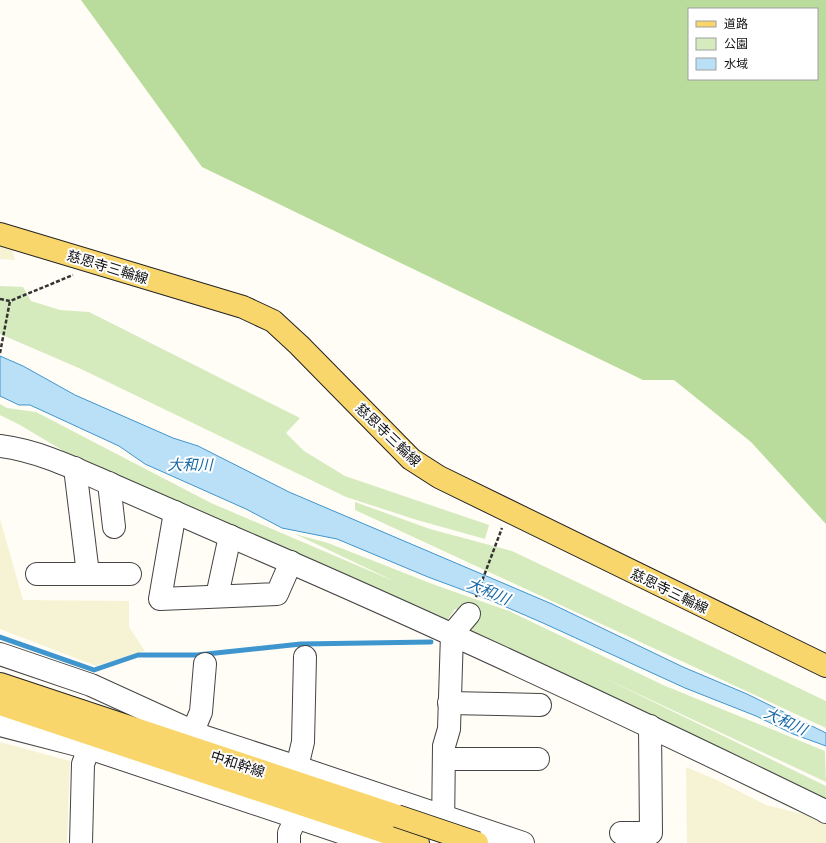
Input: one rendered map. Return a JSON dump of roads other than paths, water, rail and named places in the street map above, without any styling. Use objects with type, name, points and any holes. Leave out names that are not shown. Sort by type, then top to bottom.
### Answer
[{"type":"main road","name":"慈恩寺三輪線","points":[[0,234],[243,307],[273,321],[299,345],[411,459],[439,477],[506,517],[826,666]]},
{"type":"main road","name":"中和幹線","points":[[0,684],[191,739],[387,831],[476,843]]},
{"type":"main road","name":"中和幹線","points":[[0,704],[387,831],[418,843]]},
{"type":"street","points":[[0,446],[19,449],[75,468],[292,562],[650,726],[826,812]]},
{"type":"street","points":[[75,468],[88,574]]},
{"type":"street","points":[[109,483],[114,527]]},
{"type":"street","points":[[175,512],[160,599],[277,594],[292,562]]},
{"type":"street","points":[[217,596],[230,536]]},
{"type":"street","points":[[37,574],[130,574]]},
{"type":"street","points":[[443,843],[444,746],[449,728],[452,634],[469,614]]},
{"type":"street","points":[[0,654],[91,685],[191,739]]},
{"type":"street","points":[[297,767],[303,742],[305,657]]},
{"type":"street","points":[[191,739],[201,712],[205,664]]},
{"type":"street","points":[[0,667],[65,689],[122,713],[191,739],[205,737],[523,843]]},
{"type":"street","points":[[449,704],[540,705]]},
{"type":"street","points":[[0,709],[44,718]]},
{"type":"street","points":[[0,725],[89,748],[296,818],[387,831]]},
{"type":"street","points":[[621,833],[651,833],[650,726]]},
{"type":"street","points":[[82,843],[83,764],[89,748]]},
{"type":"street","points":[[445,759],[538,759]]},
{"type":"street","points":[[289,843],[290,833],[296,818]]},
{"type":"water","name":"大和川","points":[[0,356],[23,366],[75,395],[173,438],[198,446],[289,492],[552,604],[683,667],[747,694],[826,733],[826,746],[793,734],[756,716],[685,688],[490,600],[428,577],[337,539],[282,528],[246,509],[145,464],[119,446],[30,405],[19,405],[0,396]]},
{"type":"waterway","points":[[0,637],[94,670],[138,655],[197,655],[301,644],[431,642]]}]
